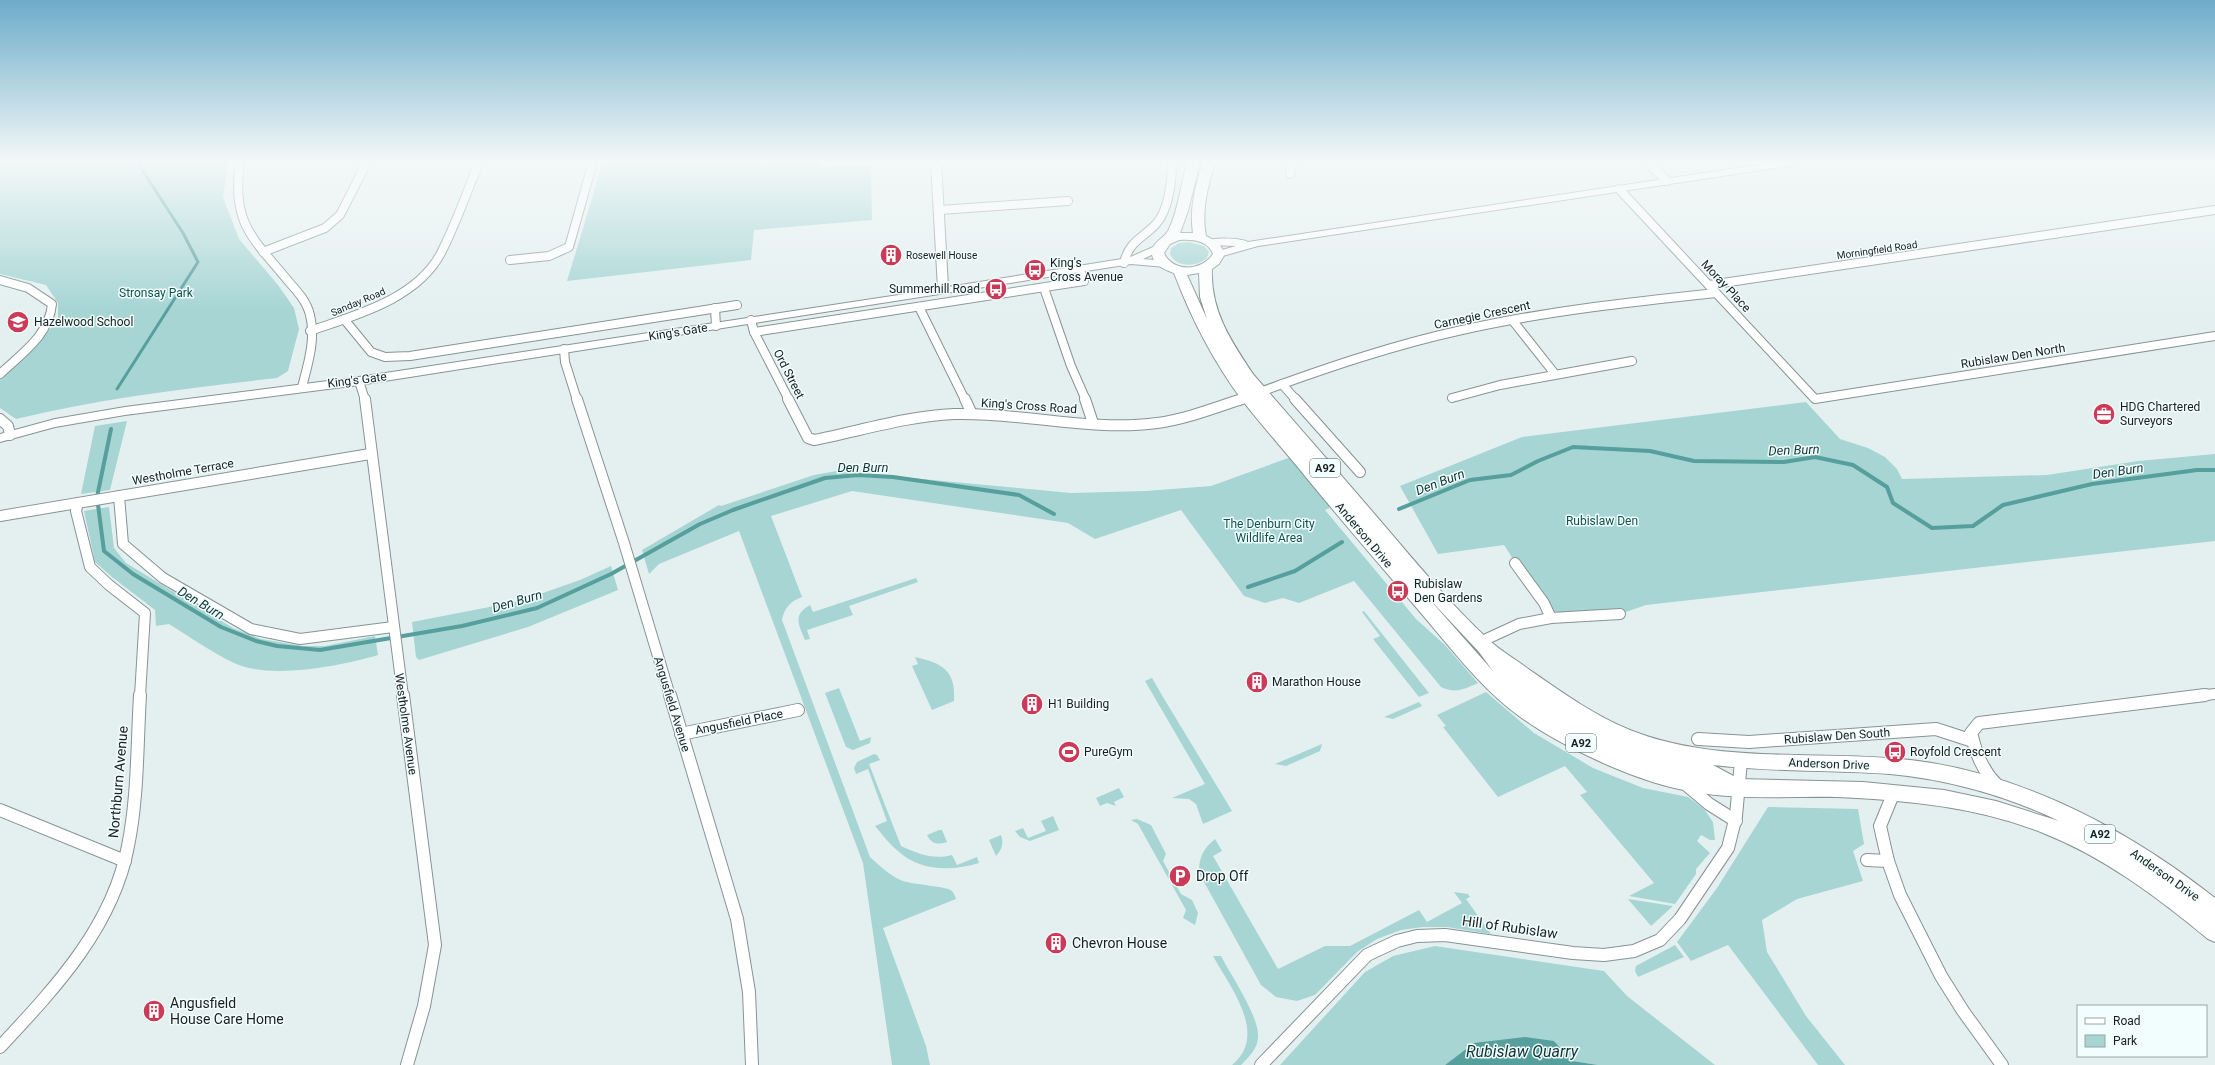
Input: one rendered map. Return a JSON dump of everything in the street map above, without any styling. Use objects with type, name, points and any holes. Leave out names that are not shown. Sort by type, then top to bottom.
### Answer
[{"type":"main road","points":[[1170,239],[1188,236],[1206,240],[1215,246],[1219,254],[1217,260],[1206,268],[1198,270],[1179,270],[1166,264],[1158,256],[1160,247],[1170,239],[1178,224],[1181,212]]},
{"type":"main road","points":[[1197,212],[1197,223],[1206,240]]},
{"type":"main road","name":"Anderson Drive","points":[[1206,268],[1206,297],[1215,322],[1254,394],[1409,588],[1475,663],[1509,697],[1527,712],[1586,746],[1660,776],[1682,782],[1739,788],[1894,792],[1970,803],[2051,827],[2093,847],[2150,881],[2215,932]]},
{"type":"main road","name":"Anderson Drive","points":[[1179,270],[1203,325],[1236,382],[1254,394],[1420,578],[1482,644],[1507,676],[1532,696],[1574,724],[1610,742],[1648,757],[1709,772],[1739,788]]},
{"type":"main road","name":"Anderson Drive","points":[[1482,644],[1556,697],[1610,728],[1643,742],[1686,754],[1741,761],[1893,766],[1942,773],[2002,790],[2056,811],[2119,844],[2179,882],[2215,911]]},
{"type":"street","points":[[239,212],[247,232],[301,296],[310,315],[310,351],[302,387]]},
{"type":"street","points":[[263,252],[325,228],[334,222],[342,212]]},
{"type":"street","name":"Sanday Road","points":[[310,332],[388,300],[425,275],[436,264],[458,212]]},
{"type":"street","points":[[510,260],[552,256],[563,253],[569,247],[579,212]]},
{"type":"street","points":[[940,212],[943,290]]},
{"type":"street","points":[[1128,262],[1127,250],[1157,223],[1164,212]]},
{"type":"street","points":[[1219,254],[1257,243],[1467,212]]},
{"type":"street","name":"Moray Place","points":[[1640,212],[1815,399]]},
{"type":"street","name":"Morningfield Road","points":[[1709,285],[2204,212]]},
{"type":"street","points":[[1206,240],[1257,243]]},
{"type":"street","name":"King's Gate","points":[[1128,262],[1160,247]]},
{"type":"street","name":"King's Gate","points":[[5,436],[101,415],[302,387],[359,381],[1128,262],[1166,264]]},
{"type":"street","points":[[754,332],[1084,281],[1080,270]]},
{"type":"street","points":[[0,280],[14,282],[38,291],[52,304],[52,314],[50,323],[43,333],[0,374]]},
{"type":"street","points":[[1044,288],[1071,366],[1092,415],[1093,423]]},
{"type":"street","name":"Carnegie Crescent","points":[[1254,394],[1334,365],[1462,330],[1606,305],[1716,293]]},
{"type":"street","name":"King's Gate","points":[[344,319],[371,352],[385,357],[410,356],[737,305]]},
{"type":"street","points":[[919,306],[972,414]]},
{"type":"street","name":"King's Gate","points":[[715,308],[716,326]]},
{"type":"street","name":"Ord Street","points":[[751,320],[754,332],[808,438]]},
{"type":"street","points":[[1513,321],[1556,374]]},
{"type":"street","name":"Rubislaw Den North","points":[[1815,399],[2215,336]]},
{"type":"street","name":"Angusfield Avenue","points":[[564,349],[565,362],[628,558],[737,919],[750,995],[752,1065]]},
{"type":"street","points":[[1452,398],[1556,374],[1632,361]]},
{"type":"street","name":"Westholme Avenue","points":[[359,381],[364,394],[370,454],[435,945],[431,982],[421,1024],[407,1065]]},
{"type":"street","points":[[1282,384],[1360,472]]},
{"type":"street","name":"King's Cross Road","points":[[808,438],[814,440],[837,436],[924,417],[972,414],[1093,423],[1144,424],[1181,419],[1254,394]]},
{"type":"street","points":[[0,419],[8,426],[5,436]]},
{"type":"street","name":"Westholme Terrace","points":[[0,516],[370,454]]},
{"type":"street","points":[[115,497],[122,544],[163,578],[252,629],[300,639],[393,627]]},
{"type":"street","name":"Northburn Avenue","points":[[0,1047],[50,994],[77,958],[98,924],[125,861],[132,823],[145,613],[108,585],[90,567],[76,511],[80,503]]},
{"type":"street","points":[[1515,563],[1544,603],[1551,618]]},
{"type":"street","points":[[1482,644],[1518,624],[1551,618],[1620,614]]},
{"type":"street","points":[[2002,790],[1989,778],[1983,768],[1971,733],[1974,727],[1988,721],[2215,694]]},
{"type":"street","name":"Angusfield Place","points":[[681,734],[798,710]]},
{"type":"street","name":"Rubislaw Den South","points":[[1698,739],[1749,742],[1936,729],[1973,741]]},
{"type":"street","name":"Hill of Rubislaw","points":[[1260,1065],[1367,955],[1388,943],[1418,936],[1447,934],[1588,954],[1613,953],[1639,949],[1660,940],[1672,929],[1728,848],[1736,821],[1741,761]]},
{"type":"street","points":[[1682,782],[1709,804],[1736,821]]},
{"type":"street","points":[[1894,792],[1880,826],[1888,861],[1900,895],[1941,976],[1963,1011],[2002,1065]]},
{"type":"street","points":[[0,810],[125,861]]},
{"type":"street","points":[[1867,860],[1888,861]]},
{"type":"green space","name":"Stronsay Park","points":[[0,212],[229,212],[239,239],[278,285],[294,308],[299,329],[288,371],[277,378],[113,399],[16,419],[0,408],[0,378],[38,343],[58,320],[58,303],[46,285],[0,274]]},
{"type":"green space","points":[[588,212],[872,212],[872,220],[754,230],[751,260],[567,281]]},
{"type":"green space","points":[[1189,242],[1204,246],[1209,252],[1207,258],[1198,263],[1187,265],[1173,259],[1170,254],[1171,248],[1179,243]]},
{"type":"green space","name":"Rubislaw Den","points":[[1806,402],[1840,439],[1868,448],[1885,457],[1897,469],[1902,479],[2047,475],[2138,461],[2215,454],[2215,541],[1646,605],[1620,614],[1551,618],[1504,545],[1438,554],[1400,486],[1522,437]]},
{"type":"green space","points":[[127,421],[110,490],[81,494],[95,426]]},
{"type":"green space","name":"The Denburn City Wildlife Area","points":[[1291,457],[1331,507],[1325,510],[1416,619],[1445,645],[1478,683],[1460,690],[1451,690],[1441,687],[1354,581],[1299,603],[1283,598],[1265,603],[1244,596],[1181,510],[1095,539],[1068,523],[852,491],[771,516],[802,597],[789,606],[784,612],[782,620],[870,857],[898,879],[949,889],[953,892],[956,899],[883,928],[926,1046],[930,1065],[892,1065],[863,863],[739,531],[659,564],[649,574],[642,550],[719,505],[721,506],[814,475],[837,471],[1071,493],[1146,491],[1211,486]]},
{"type":"green space","points":[[109,507],[114,548],[126,563],[233,628],[261,639],[303,646],[325,646],[375,636],[378,655],[305,670],[285,671],[249,668],[225,659],[169,624],[156,626],[155,610],[95,562],[84,511]]},
{"type":"green space","points":[[611,566],[618,590],[528,627],[419,660],[416,657],[412,622],[520,601],[580,580]]},
{"type":"green space","points":[[916,578],[918,582],[849,606],[853,615],[807,630],[810,639],[805,640],[798,621],[804,609],[810,605],[813,612]]},
{"type":"green space","points":[[1364,611],[1429,693],[1419,697],[1373,639],[1380,636],[1362,612]]},
{"type":"green space","points":[[915,657],[933,662],[946,670],[953,682],[954,701],[932,710],[912,666],[918,664]]},
{"type":"green space","points":[[1152,678],[1232,811],[1203,824],[1196,804],[1189,799],[1172,798],[1205,784],[1145,681]]},
{"type":"green space","points":[[839,688],[860,741],[871,737],[870,743],[853,750],[846,747],[825,693]]},
{"type":"green space","points":[[1486,692],[1534,733],[1593,768],[1643,788],[1688,797],[1704,809],[1713,822],[1715,840],[1710,840],[1701,835],[1697,841],[1710,853],[1696,869],[1696,874],[1675,904],[1629,896],[1654,883],[1580,795],[1587,792],[1565,766],[1498,797],[1443,727],[1446,726],[1437,715]]},
{"type":"green space","points":[[1419,702],[1422,706],[1393,719],[1384,717]]},
{"type":"green space","points":[[1322,744],[1320,751],[1286,766],[1275,764]]},
{"type":"green space","points":[[874,754],[877,755],[880,760],[869,764],[901,846],[920,854],[939,857],[952,855],[957,865],[977,857],[979,863],[969,866],[948,868],[926,866],[907,858],[892,845],[875,826],[887,821],[868,769],[856,774],[854,768],[857,762]]},
{"type":"green space","points":[[1119,788],[1124,797],[1114,802],[1116,806],[1107,803],[1100,806],[1096,798]]},
{"type":"green space","points":[[1768,807],[1858,809],[1864,844],[1853,851],[1863,881],[1797,899],[1762,920],[1767,952],[1806,1016],[1845,1065],[1818,1065],[1728,945],[1691,961],[1677,942],[1717,888]]},
{"type":"green space","points":[[1053,816],[1059,830],[1030,841],[1020,837],[1015,831],[1023,828],[1028,838],[1046,831],[1041,821]]},
{"type":"green space","points":[[1137,819],[1151,825],[1166,854],[1163,861],[1181,894],[1192,900],[1198,913],[1195,925],[1183,918],[1186,910],[1138,824],[1131,820]]},
{"type":"green space","points":[[942,830],[947,842],[935,843],[927,835]]},
{"type":"green space","points":[[1001,835],[1002,846],[996,856],[989,840]]},
{"type":"green space","points":[[1215,839],[1222,851],[1213,856],[1278,969],[1325,946],[1350,946],[1419,910],[1427,922],[1462,903],[1454,892],[1468,894],[1470,897],[1466,899],[1491,934],[1447,927],[1423,927],[1401,930],[1377,939],[1357,952],[1315,995],[1297,1001],[1276,997],[1261,985],[1199,873],[1202,854],[1207,846]]},
{"type":"green space","points":[[1628,899],[1673,906],[1651,926]]},
{"type":"green space","points":[[1675,945],[1684,957],[1638,977],[1635,971],[1636,966]]},
{"type":"green space","points":[[1435,946],[1604,971],[1627,996],[1715,1065],[1598,1065],[1572,1061],[1554,1041],[1474,1043],[1445,1065],[1280,1065],[1365,972],[1393,956]]},
{"type":"green space","points":[[1213,956],[1221,956],[1250,1008],[1257,1029],[1258,1041],[1255,1049],[1241,1065],[1232,1065],[1243,1053],[1247,1040],[1247,1026],[1243,1011],[1236,996]]},
{"type":"water","name":"Rubislaw Quarry","points":[[1525,1037],[1554,1041],[1572,1061],[1598,1065],[1445,1065],[1474,1043]]},
{"type":"waterway","name":"Den Burn","points":[[117,389],[198,262],[183,233],[169,212]]},
{"type":"waterway","name":"Den Burn","points":[[111,429],[97,497],[104,551],[133,574],[221,627],[256,641],[277,646],[320,650],[462,626],[537,608],[611,574],[700,524],[733,510],[825,478],[858,475],[893,477],[1019,495],[1054,514]]},
{"type":"waterway","name":"Den Burn","points":[[1399,509],[1470,480],[1511,475],[1538,461],[1573,447],[1650,451],[1694,461],[1784,462],[1815,457],[1853,465],[1887,487],[1893,503],[1932,528],[1973,526],[2003,505],[2092,484],[2197,470],[2215,470]]},
{"type":"waterway","name":"Den Burn","points":[[1248,587],[1295,571],[1342,542]]},
{"type":"place","name":"Rosewell House","points":[[891,255]]},
{"type":"place","name":"King's Cross Avenue","points":[[1035,270]]},
{"type":"place","name":"Summerhill Road","points":[[996,289]]},
{"type":"place","name":"Hazelwood School","points":[[18,322]]},
{"type":"place","name":"HDG Chartered Surveyors","points":[[2104,414]]},
{"type":"place","name":"Rubislaw Den Gardens","points":[[1398,591]]},
{"type":"place","name":"Marathon House","points":[[1257,682]]},
{"type":"place","name":"H1 Building","points":[[1032,704]]},
{"type":"place","name":"PureGym","points":[[1069,752]]},
{"type":"place","name":"Royfold Crescent","points":[[1895,752]]},
{"type":"place","name":"Drop Off","points":[[1180,876]]},
{"type":"place","name":"Chevron House","points":[[1056,943]]},
{"type":"place","name":"Angusfield House Care Home","points":[[154,1011]]}]
